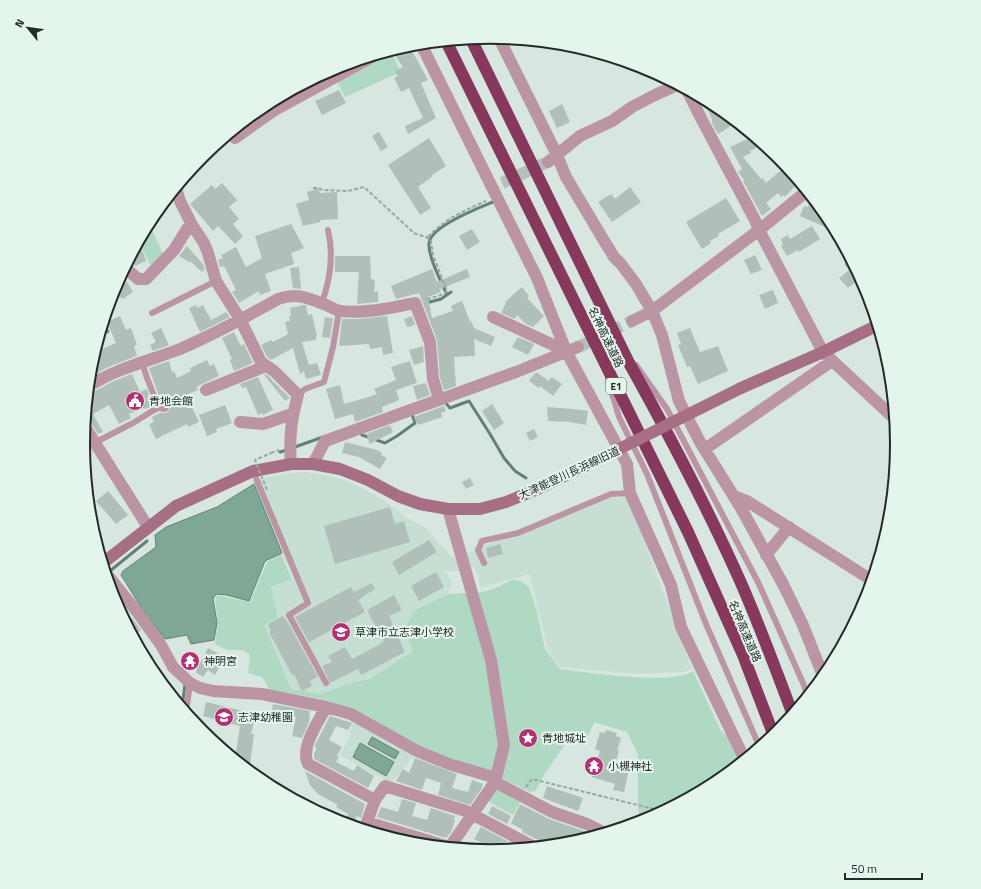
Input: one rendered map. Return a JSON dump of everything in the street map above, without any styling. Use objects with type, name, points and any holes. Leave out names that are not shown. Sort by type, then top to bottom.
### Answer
[{"type":"highway","name":"名神高速道路","points":[[474,45],[616,336],[700,496],[738,575],[791,710]]},
{"type":"highway","name":"名神高速道路","points":[[449,46],[688,532],[743,655],[772,730]]},
{"type":"street","points":[[503,44],[553,158],[566,176],[614,257],[636,284],[652,311],[662,335],[679,401],[700,442],[734,496],[766,554],[802,623],[821,671]]},
{"type":"street","points":[[424,50],[497,189],[537,278],[627,464],[630,493],[671,585],[681,627],[743,755]]},
{"type":"street","points":[[553,158],[580,136],[612,121],[632,107],[672,87]]},
{"type":"street","points":[[691,98],[823,352],[890,413]]},
{"type":"street","points":[[178,194],[192,225],[204,243],[216,281],[240,319],[261,362],[285,381],[298,395],[292,414],[290,446],[291,464]]},
{"type":"street","points":[[632,321],[652,311],[759,230],[803,194]]},
{"type":"street","points":[[129,271],[138,279],[146,279],[174,250],[192,225]]},
{"type":"street","points":[[95,382],[107,375],[205,338],[288,295],[307,297],[339,311],[384,309],[414,303],[430,342],[433,379],[439,399]]},
{"type":"street","points":[[493,317],[572,349]]},
{"type":"street","name":"大津能登川長浜線旧道","points":[[108,561],[176,506],[253,471],[291,464],[313,464],[340,469],[368,480],[398,496],[420,504],[448,509],[480,509],[506,502],[533,491],[741,388],[823,352],[873,327]]},
{"type":"street","points":[[313,464],[325,441],[516,372],[572,349]]},
{"type":"street","points":[[705,449],[832,361]]},
{"type":"street","points":[[206,390],[266,366]]},
{"type":"street","points":[[240,422],[263,424],[292,414]]},
{"type":"street","points":[[90,443],[148,527]]},
{"type":"street","points":[[734,496],[747,501],[868,578]]},
{"type":"street","points":[[448,509],[491,660],[504,745],[496,780],[454,843]]},
{"type":"street","points":[[766,554],[789,527]]},
{"type":"street","points":[[115,585],[138,612],[161,645],[173,667],[190,683],[200,688],[213,691],[262,694],[326,707],[351,714],[417,752],[496,780],[552,812],[599,830]]},
{"type":"street","points":[[326,707],[310,737],[305,759],[308,764],[375,800]]},
{"type":"street","points":[[421,839],[367,822],[375,800],[385,786],[466,811],[527,843]]},
{"type":"lane","points":[[322,304],[327,288],[331,257],[331,244],[328,230]]},
{"type":"lane","points":[[152,313],[216,281]]},
{"type":"lane","points":[[298,395],[305,389],[324,382],[333,347],[339,311]]},
{"type":"lane","points":[[616,336],[667,408],[758,582],[806,691]]},
{"type":"lane","points":[[601,356],[618,417],[647,474],[706,624],[758,743]]},
{"type":"lane","points":[[90,443],[162,408],[146,378],[142,362]]},
{"type":"lane","points":[[253,471],[308,603],[289,616],[326,683]]},
{"type":"lane","points":[[484,564],[478,550],[482,541],[518,533],[610,494],[630,493]]},
{"type":"lane","points":[[187,706],[190,683]]},
{"type":"path","points":[[313,188],[319,188],[322,190],[348,191],[364,187],[414,233],[428,238],[431,241],[433,255],[447,290],[444,294],[414,303]]},
{"type":"path","points":[[428,238],[437,228],[497,189]]},
{"type":"path","points":[[267,490],[255,460],[271,453]]},
{"type":"path","points":[[532,779],[655,810]]},
{"type":"shaded area","points":[[393,56],[401,72],[345,97],[337,81],[372,62]]},
{"type":"shaded area","points":[[152,230],[163,254],[151,267],[142,248]]},
{"type":"shaded area","name":"草津市立志津小学校","points":[[306,472],[344,480],[382,499],[409,519],[426,528],[452,558],[475,551],[474,548],[521,534],[610,498],[624,497],[625,500],[628,500],[646,545],[692,669],[683,672],[635,674],[561,667],[549,653],[529,574],[481,588],[475,567],[458,571],[444,571],[451,579],[452,585],[428,637],[415,755],[391,783],[340,755],[351,734],[349,732],[359,710],[285,694],[279,672],[256,639],[263,590],[294,580],[252,481],[283,474]]},
{"type":"shaded area","points":[[254,484],[282,553],[265,561],[249,601],[227,595],[216,594],[213,599],[217,623],[214,640],[191,644],[187,635],[165,639],[144,612],[121,575],[123,571],[156,547],[155,535],[166,527],[217,507]]},
{"type":"shaded area","points":[[281,554],[292,580],[271,587],[278,617],[264,625],[291,689],[321,694],[347,684],[370,679],[413,651],[404,630],[414,611],[449,594],[483,592],[512,580],[520,581],[529,587],[536,608],[545,649],[560,669],[649,678],[682,675],[693,671],[721,731],[729,737],[739,758],[713,778],[691,791],[668,804],[640,817],[638,808],[638,755],[627,732],[594,722],[587,739],[568,740],[542,778],[536,791],[530,792],[477,767],[432,752],[400,737],[371,718],[324,699],[270,690],[262,677],[248,673],[250,655],[243,650],[227,650],[215,644],[218,624],[215,600],[217,595],[250,602],[267,562]]},
{"type":"shaded area","points":[[372,737],[399,752],[395,759],[368,744]]},
{"type":"shaded area","points":[[360,743],[394,762],[386,776],[353,757]]},
{"type":"shaded area","points":[[495,789],[498,789],[520,802],[513,815],[487,801]]},
{"type":"building","points":[[413,52],[428,80],[421,83],[436,118],[408,134],[405,126],[423,118],[409,88],[401,92],[394,78],[398,76],[395,71],[403,67],[396,56]]},
{"type":"building","points":[[339,90],[346,103],[322,115],[315,101]]},
{"type":"building","points":[[562,104],[570,122],[557,128],[549,111]]},
{"type":"building","points":[[706,107],[732,125],[718,134],[712,123],[710,114]]},
{"type":"building","points":[[379,132],[388,147],[381,151],[372,136]]},
{"type":"building","points":[[429,138],[446,166],[418,187],[431,208],[420,215],[388,165]]},
{"type":"building","points":[[749,138],[759,147],[743,157],[761,179],[763,178],[766,183],[783,170],[795,184],[795,186],[785,197],[784,195],[781,197],[778,193],[766,203],[771,209],[762,216],[743,181],[744,180],[738,172],[742,169],[730,147]]},
{"type":"building","points":[[222,183],[237,200],[229,207],[239,219],[233,224],[243,236],[235,244],[218,226],[213,231],[190,204],[212,185],[215,189]]},
{"type":"building","points":[[630,187],[641,202],[612,222],[598,202],[611,194],[615,199]]},
{"type":"building","points":[[319,188],[320,193],[337,192],[338,219],[320,220],[320,222],[303,226],[296,204],[309,200],[307,192]]},
{"type":"building","points":[[726,198],[740,221],[718,234],[719,236],[710,241],[711,243],[702,249],[686,222]]},
{"type":"building","points":[[809,204],[811,205],[824,222],[825,227],[800,216],[804,206],[808,207]]},
{"type":"building","points":[[291,224],[304,248],[291,253],[294,264],[265,274],[271,291],[260,295],[259,291],[239,303],[232,292],[236,290],[224,266],[220,267],[218,260],[223,258],[221,255],[236,247],[246,267],[262,258],[255,236]]},
{"type":"building","points":[[812,226],[820,239],[799,252],[798,250],[787,256],[781,246],[783,244],[781,239],[788,235],[790,239]]},
{"type":"building","points":[[472,229],[480,242],[467,250],[459,236]]},
{"type":"building","points":[[187,246],[203,264],[205,269],[202,272],[190,261],[189,262],[179,256]]},
{"type":"building","points":[[142,248],[146,261],[135,266],[133,263]]},
{"type":"building","points":[[755,255],[762,270],[751,274],[744,260]]},
{"type":"building","points":[[335,256],[370,256],[371,279],[375,280],[374,292],[378,291],[378,302],[357,304],[359,272],[335,272]]},
{"type":"building","points":[[847,262],[857,281],[848,288],[839,278],[849,270],[844,264]]},
{"type":"building","points":[[299,267],[301,289],[293,288],[290,268]]},
{"type":"building","points":[[432,269],[437,282],[467,269],[470,277],[440,289],[441,292],[428,297],[432,318],[453,311],[451,306],[462,301],[470,322],[471,321],[474,328],[495,337],[491,346],[474,339],[475,356],[454,357],[456,386],[444,390],[440,378],[437,340],[419,293],[396,299],[391,286]]},
{"type":"building","points":[[127,282],[133,292],[123,299],[121,297],[117,299],[120,291],[123,285]]},
{"type":"building","points":[[522,287],[529,296],[527,298],[544,316],[533,327],[526,324],[517,315],[515,319],[501,313],[507,300]]},
{"type":"building","points":[[773,290],[778,303],[765,309],[759,295]]},
{"type":"building","points":[[196,305],[197,308],[203,305],[211,320],[226,312],[230,317],[200,332],[189,308]]},
{"type":"building","points":[[306,305],[308,315],[312,314],[317,336],[316,340],[302,342],[309,365],[317,363],[321,375],[306,379],[304,371],[300,374],[293,348],[271,360],[267,357],[261,345],[271,340],[273,342],[288,334],[285,322],[290,321],[290,308]]},
{"type":"building","points":[[120,316],[126,330],[131,328],[137,345],[134,346],[137,356],[108,367],[97,373],[98,366],[100,365],[99,362],[102,349],[116,343],[108,325],[110,321]]},
{"type":"building","points":[[387,316],[393,353],[383,355],[382,347],[370,349],[369,344],[339,346],[342,319]]},
{"type":"building","points":[[412,316],[415,325],[407,327],[404,319]]},
{"type":"building","points":[[325,317],[333,318],[330,338],[322,337]]},
{"type":"building","points":[[161,328],[169,345],[153,351],[150,345],[156,342],[151,333]]},
{"type":"building","points":[[690,328],[700,352],[718,346],[728,371],[698,384],[690,366],[687,367],[678,345],[681,344],[677,333]]},
{"type":"building","points":[[234,332],[241,346],[244,344],[253,363],[234,371],[230,360],[232,359],[222,338]]},
{"type":"building","points":[[518,337],[534,344],[528,355],[512,347]]},
{"type":"building","points":[[423,346],[424,362],[414,365],[409,350]]},
{"type":"building","points":[[207,360],[210,366],[214,364],[219,376],[196,387],[198,390],[186,395],[199,422],[188,427],[187,424],[156,439],[149,424],[154,422],[152,417],[160,413],[167,413],[169,409],[168,405],[162,404],[149,368],[169,361],[172,372],[174,371],[177,378],[191,371],[190,368]]},
{"type":"building","points":[[410,361],[417,383],[396,390],[399,400],[382,407],[383,412],[355,422],[353,414],[335,419],[326,389],[340,385],[344,404],[377,394],[374,389],[396,380],[391,367]]},
{"type":"building","points":[[536,372],[549,381],[552,377],[562,384],[553,396],[540,386],[539,388],[529,381]]},
{"type":"building","points":[[132,374],[140,392],[147,389],[153,405],[129,414],[131,418],[119,424],[109,405],[93,414],[103,432],[98,434],[91,423],[93,392]]},
{"type":"building","points":[[266,374],[290,398],[285,401],[264,375]]},
{"type":"building","points":[[258,377],[273,410],[263,415],[262,413],[258,415],[246,387],[242,388],[240,384]]},
{"type":"building","points":[[426,383],[430,395],[417,400],[413,386]]},
{"type":"building","points":[[492,404],[504,423],[494,430],[482,411]]},
{"type":"building","points":[[225,405],[232,423],[216,429],[217,432],[207,436],[199,415]]},
{"type":"building","points":[[444,406],[446,411],[441,413],[442,417],[418,425],[416,422],[414,417]]},
{"type":"building","points":[[547,407],[588,411],[586,425],[564,421],[548,421]]},
{"type":"building","points":[[390,425],[393,432],[370,444],[366,434]]},
{"type":"building","points":[[534,429],[538,437],[530,441],[526,433]]},
{"type":"building","points":[[345,442],[377,450],[382,453],[381,455],[387,458],[380,469],[359,457],[342,453]]},
{"type":"building","points":[[470,478],[474,485],[466,489],[462,482]]},
{"type":"building","points":[[108,491],[128,515],[116,524],[96,501]]},
{"type":"building","points":[[390,507],[395,524],[404,521],[410,542],[335,564],[324,526]]},
{"type":"building","points":[[429,540],[437,552],[399,575],[392,562]]},
{"type":"building","points":[[500,544],[503,554],[488,558],[486,548]]},
{"type":"building","points":[[436,572],[444,587],[419,601],[411,586]]},
{"type":"building","points":[[372,583],[375,589],[358,600],[365,612],[309,642],[295,617],[351,587],[354,592]]},
{"type":"building","points":[[394,595],[402,610],[389,616],[405,652],[361,675],[358,669],[330,683],[322,666],[332,662],[328,656],[345,647],[352,659],[384,642],[367,610]]},
{"type":"building","points":[[283,616],[318,677],[310,681],[312,686],[302,691],[294,674],[292,675],[269,632],[271,631],[268,624]]},
{"type":"building","points":[[132,618],[141,630],[138,634],[131,622],[130,619]]},
{"type":"building","points":[[208,648],[225,657],[215,675],[208,670],[203,677],[196,671]]},
{"type":"building","points":[[206,702],[256,714],[251,734],[254,734],[250,764],[236,753],[240,726],[203,716]]},
{"type":"building","points":[[273,704],[310,711],[309,722],[302,738],[292,736],[296,717],[272,712]]},
{"type":"building","points":[[330,716],[352,723],[348,730],[336,726],[329,740],[342,747],[337,756],[339,757],[336,762],[354,771],[357,765],[374,776],[368,788],[314,759],[314,753],[317,748],[315,745]]},
{"type":"building","points":[[606,730],[617,733],[616,736],[621,738],[616,761],[630,765],[624,792],[613,790],[615,784],[592,777],[600,751],[595,749],[600,732],[605,733]]},
{"type":"building","points":[[415,758],[457,774],[452,788],[468,792],[472,780],[483,784],[482,788],[470,805],[438,795],[441,783],[426,778],[422,790],[396,781],[403,769],[409,773]]},
{"type":"building","points":[[305,771],[365,804],[361,818],[357,816],[354,821],[347,817],[348,814],[336,807],[338,805],[318,794],[310,785]]},
{"type":"building","points":[[547,786],[583,798],[578,811],[543,798]]},
{"type":"building","points":[[402,799],[416,803],[412,816],[427,820],[431,808],[455,816],[455,821],[451,832],[446,838],[377,817],[381,807],[398,812]]},
{"type":"building","points":[[520,804],[549,819],[587,832],[541,842],[522,832],[523,830],[511,823]]},
{"type":"building","points":[[492,806],[511,816],[507,824],[488,814]]},
{"type":"building","points":[[481,827],[513,844],[486,845],[474,839]]},
{"type":"waterway","points":[[447,295],[435,269],[429,249],[429,243],[438,230],[446,224],[493,202]]},
{"type":"waterway","points":[[426,303],[441,299],[451,292]]},
{"type":"waterway","points":[[445,402],[450,408],[469,401],[504,458],[515,471],[526,478]]},
{"type":"waterway","points":[[359,432],[362,435],[385,443],[415,423],[413,414]]},
{"type":"waterway","points":[[292,448],[323,437]]},
{"type":"waterway","points":[[280,452],[287,450]]},
{"type":"waterway","points":[[110,571],[147,541]]},
{"type":"waterway","points":[[183,701],[185,684]]},
{"type":"tunnel","points":[[502,183],[548,162]]},
{"type":"tunnel","points":[[578,347],[632,321]]},
{"type":"place","name":"青地会館","points":[[135,401]]},
{"type":"place","name":"草津市立志津小学校","points":[[341,632]]},
{"type":"place","name":"神明宮","points":[[190,661]]},
{"type":"place","name":"志津幼稚園","points":[[224,717]]},
{"type":"place","name":"青地城址","points":[[528,738]]},
{"type":"place","name":"小槻神社","points":[[594,766]]}]
